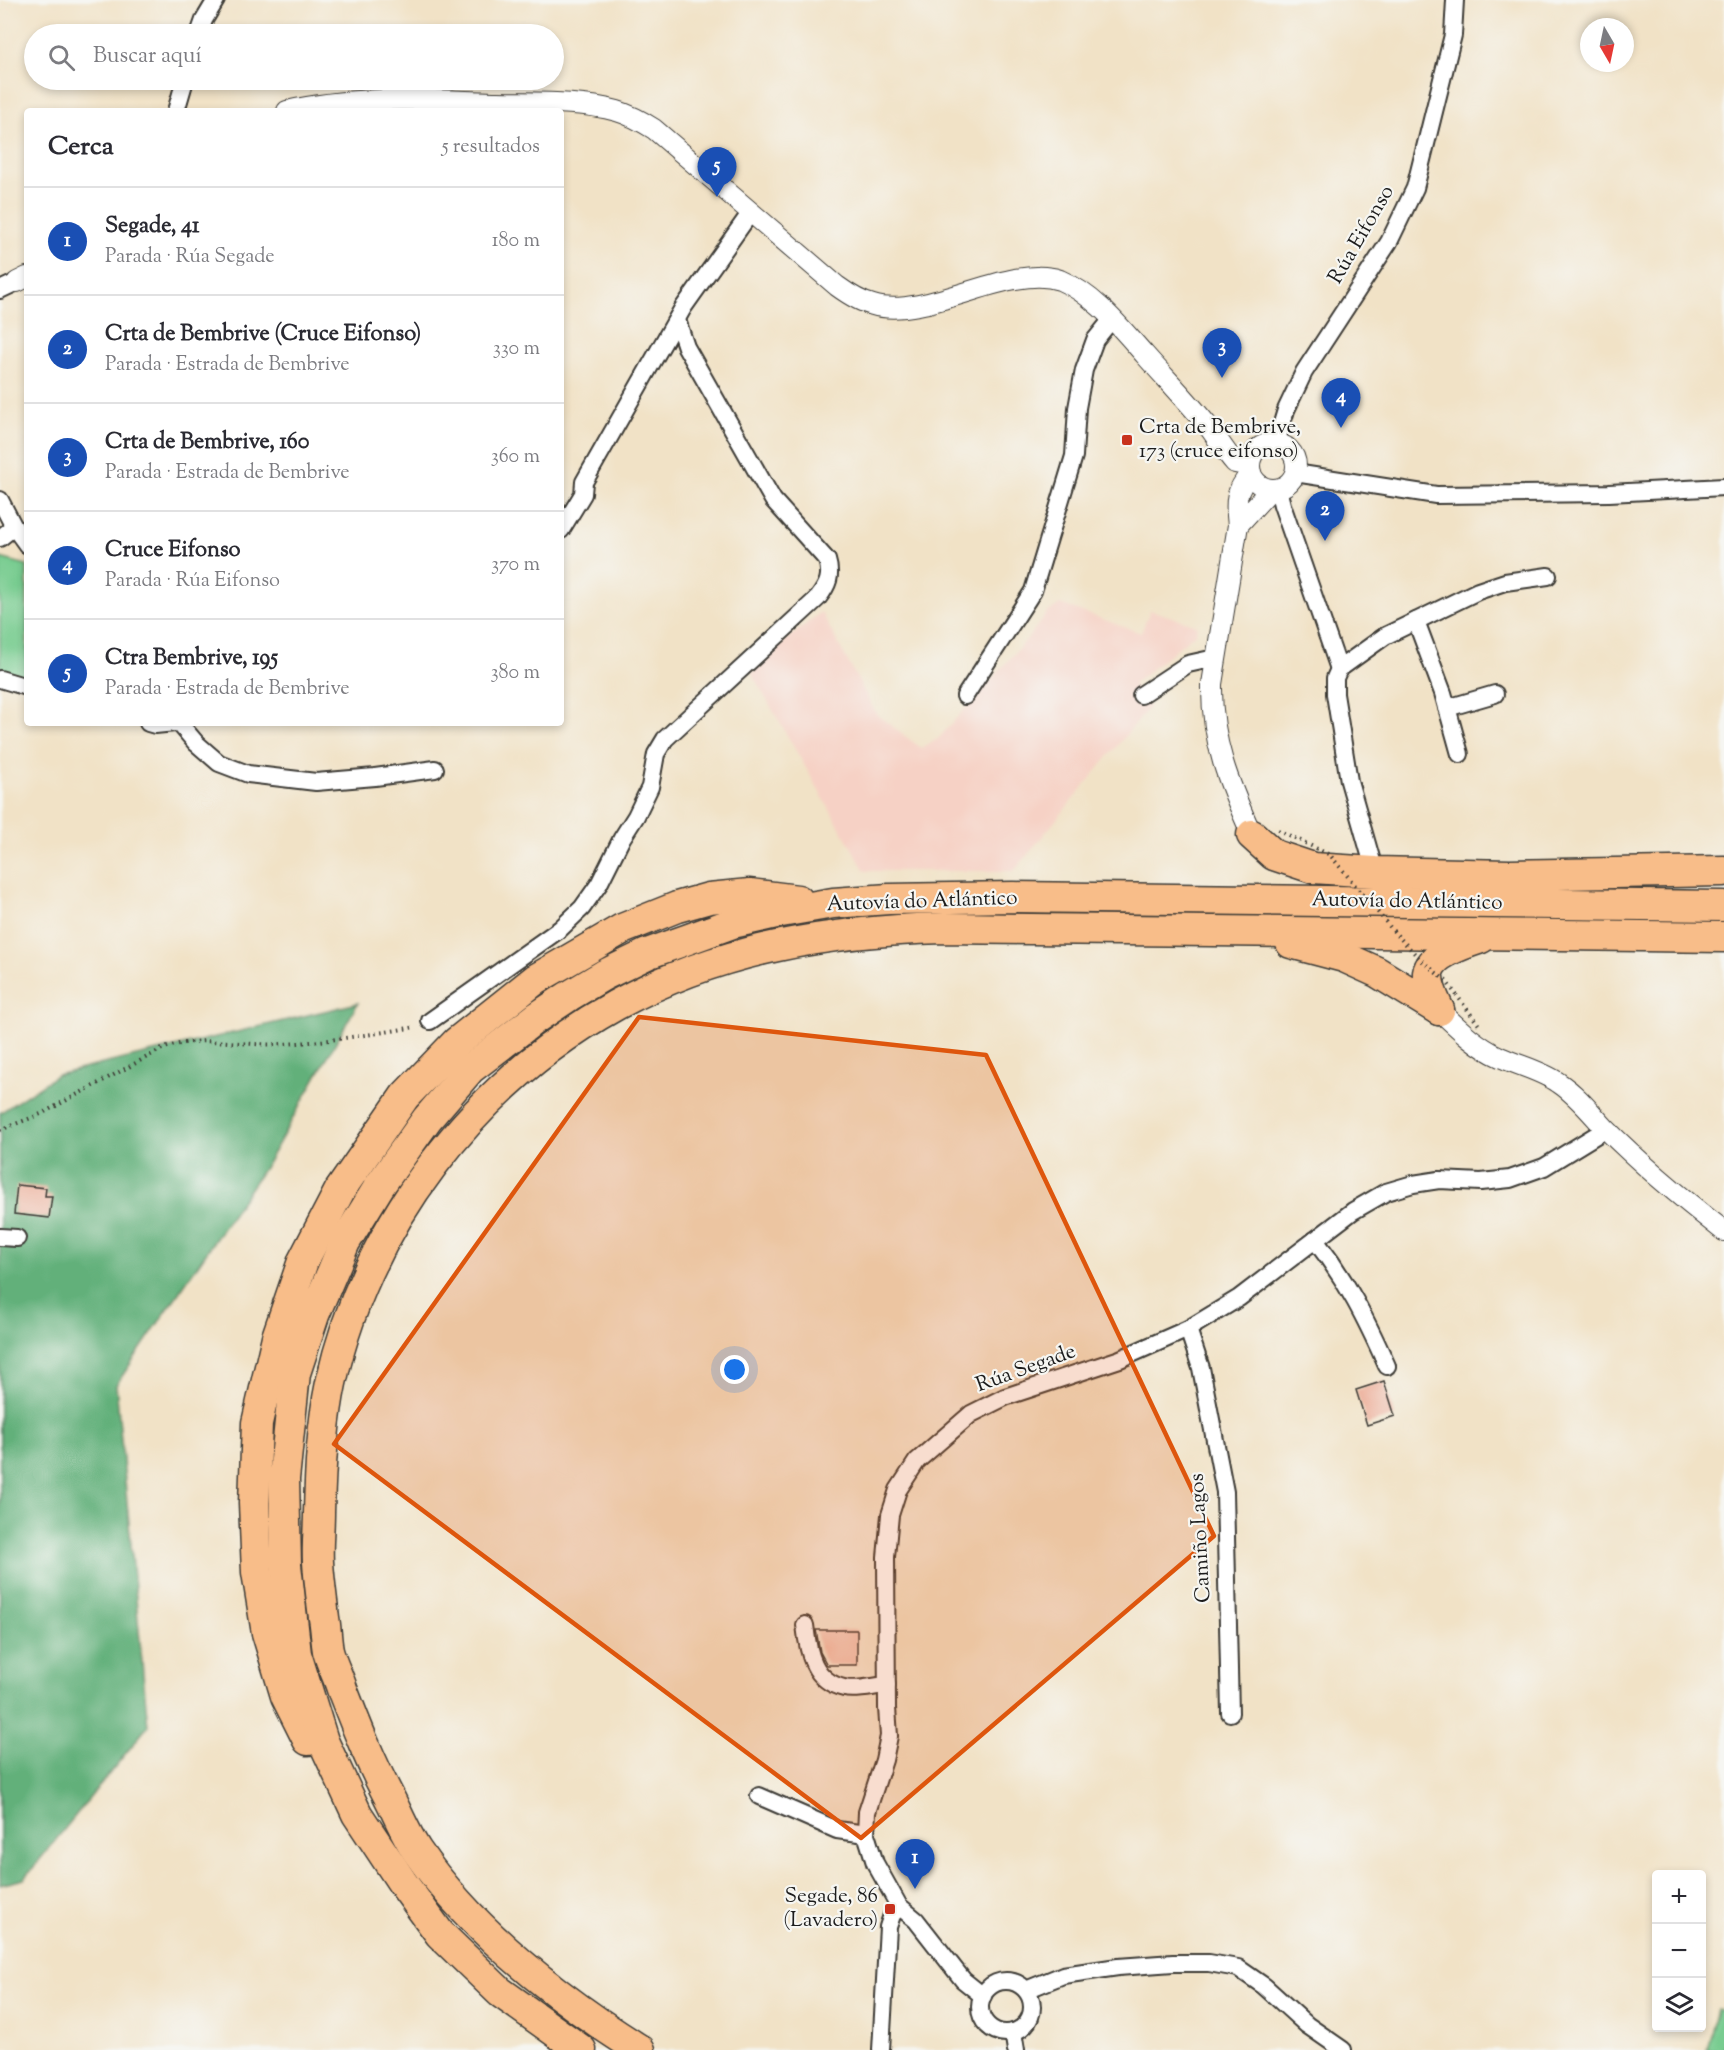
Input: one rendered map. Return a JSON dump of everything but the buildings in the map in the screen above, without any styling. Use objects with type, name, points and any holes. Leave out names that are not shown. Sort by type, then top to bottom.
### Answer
[{"type":"highway","points":[[1265,833],[1274,855],[1313,868],[1510,875],[1724,872]]},
{"type":"highway","name":"Autovía do Atlántico","points":[[581,2050],[500,1992],[440,1934],[402,1882],[302,1731],[286,1696],[267,1633],[257,1572],[254,1503],[257,1423],[277,1337],[303,1261],[340,1190],[405,1096],[457,1042],[536,979],[622,929],[677,907],[709,898],[750,894],[833,903],[889,899],[1013,897],[1724,906]]},
{"type":"highway","name":"Autovía do Atlántico","points":[[640,2050],[528,1970],[469,1915],[416,1850],[368,1757],[328,1651],[318,1562],[320,1473],[331,1386],[348,1324],[375,1256],[408,1200],[452,1139],[505,1086],[553,1045],[616,1005],[665,981],[717,961],[779,944],[836,934],[945,928],[1724,937]]},
{"type":"highway","points":[[1250,931],[1344,957],[1388,978],[1439,1010]]},
{"type":"highway","points":[[1439,1010],[1430,989],[1428,975],[1431,966],[1440,957],[1459,945],[1495,934]]},
{"type":"street","points":[[203,24],[216,0]]},
{"type":"street","name":"Rúa Eifonso","points":[[1268,445],[1304,372],[1389,242],[1415,188],[1453,35],[1455,0]]},
{"type":"street","points":[[177,108],[182,90]]},
{"type":"street","points":[[304,108],[327,104],[380,101],[542,103],[618,111],[654,129],[837,286],[855,298],[874,306],[895,308],[913,306],[1029,277],[1058,279],[1083,293],[1112,319],[1210,430],[1235,463],[1250,469],[1258,484],[1275,489],[1339,669]]},
{"type":"street","points":[[564,525],[583,494],[584,482],[677,320],[722,251],[751,212]]},
{"type":"street","points":[[964,696],[1033,591],[1074,456],[1077,408],[1084,370],[1095,340],[1112,319]]},
{"type":"street","points":[[430,1021],[560,929],[582,908],[599,884],[650,788],[656,754],[664,739],[818,598],[827,585],[830,572],[826,561],[773,500],[686,347],[677,320]]},
{"type":"street","points":[[1210,430],[1241,446],[1286,447],[1296,463],[1295,473],[1286,486],[1275,489],[1238,525]]},
{"type":"street","points":[[1265,833],[1231,788],[1217,747],[1211,703],[1215,658],[1238,525],[1237,495],[1240,484],[1250,469],[1254,452],[1268,445]]},
{"type":"street","points":[[1295,473],[1436,495],[1609,493],[1724,487]]},
{"type":"street","points":[[0,500],[24,541]]},
{"type":"street","points":[[0,538],[14,527]]},
{"type":"street","points":[[1375,872],[1349,781],[1335,694],[1335,678],[1339,669],[1385,636],[1478,591],[1505,582],[1548,576]]},
{"type":"street","points":[[1416,621],[1443,693],[1460,754]]},
{"type":"street","points":[[1141,695],[1188,664],[1215,658]]},
{"type":"street","points":[[0,679],[24,686]]},
{"type":"street","points":[[1447,708],[1495,694]]},
{"type":"street","points":[[180,726],[219,763],[248,774],[316,782],[435,769]]},
{"type":"street","points":[[1439,1010],[1480,1046],[1560,1083],[1606,1129],[1724,1231]]},
{"type":"street","name":"Rúa Segade","points":[[983,1996],[963,1980],[916,1920],[899,1906],[875,1863],[866,1834],[867,1812],[884,1760],[889,1736],[886,1557],[890,1515],[898,1490],[917,1461],[971,1414],[1005,1397],[1120,1359],[1188,1329],[1239,1298],[1353,1211],[1386,1192],[1438,1180],[1481,1182],[1510,1179],[1544,1167],[1606,1129]]},
{"type":"street","points":[[0,1237],[17,1238]]},
{"type":"street","points":[[1315,1240],[1337,1269],[1361,1310],[1387,1366]]},
{"type":"street","name":"Camiño Lagos","points":[[1188,1329],[1201,1368],[1225,1492],[1230,1713]]},
{"type":"street","points":[[805,1625],[808,1652],[815,1668],[828,1680],[844,1688],[887,1685]]},
{"type":"street","points":[[759,1796],[837,1830],[866,1834]]},
{"type":"street","points":[[881,2050],[888,1927],[892,1915],[899,1906]]},
{"type":"street","points":[[1026,1990],[1063,1975],[1118,1967],[1209,1962],[1238,1968],[1263,1986],[1307,2025],[1342,2050]]},
{"type":"street","points":[[1008,1981],[1026,1990],[1031,1999],[1032,2009],[1029,2020],[1022,2028],[1003,2033],[993,2030],[986,2024],[981,2015],[980,2005],[989,1988],[1008,1981]]},
{"type":"street","points":[[1012,2032],[1016,2050]]},
{"type":"path","points":[[1265,833],[1330,855],[1395,933],[1421,960],[1446,981],[1479,1025]]},
{"type":"path","points":[[0,1130],[41,1114],[162,1048],[180,1042],[201,1040],[280,1045],[417,1027],[430,1021]]},
{"type":"highlighted area","points":[[639,1017],[986,1055],[1214,1536],[861,1838],[334,1444]]},
{"type":"shaded area","points":[[1060,604],[1141,633],[1150,610],[1197,625],[1196,633],[1133,684],[1149,707],[1014,871],[865,871],[752,674],[759,662],[821,612],[877,715],[921,748],[938,739],[1023,644],[1047,613]]},
{"type":"green space","points":[[0,558],[24,564],[24,678],[0,670]]},
{"type":"green space","points":[[358,1003],[268,1162],[116,1385],[148,1726],[24,1879],[0,1885],[0,1113],[57,1075]]},
{"type":"green space","points":[[1717,2009],[1724,2011],[1724,2050],[1707,2050]]},
{"type":"place","name":"Ctra Bembrive, 195","points":[[717,197]]},
{"type":"place","name":"Crta de Bembrive, 160","points":[[1222,378]]},
{"type":"place","name":"Cruce Eifonso","points":[[1341,428]]},
{"type":"place","name":"Crta de Bembrive, 173 (cruce eifonso)","points":[[1127,440]]},
{"type":"place","name":"Crta de Bembrive (Cruce Eifonso)","points":[[1325,541]]},
{"type":"place","name":"Segade, 41","points":[[915,1889]]},
{"type":"place","name":"Segade, 86 (Lavadero)","points":[[890,1909]]}]
